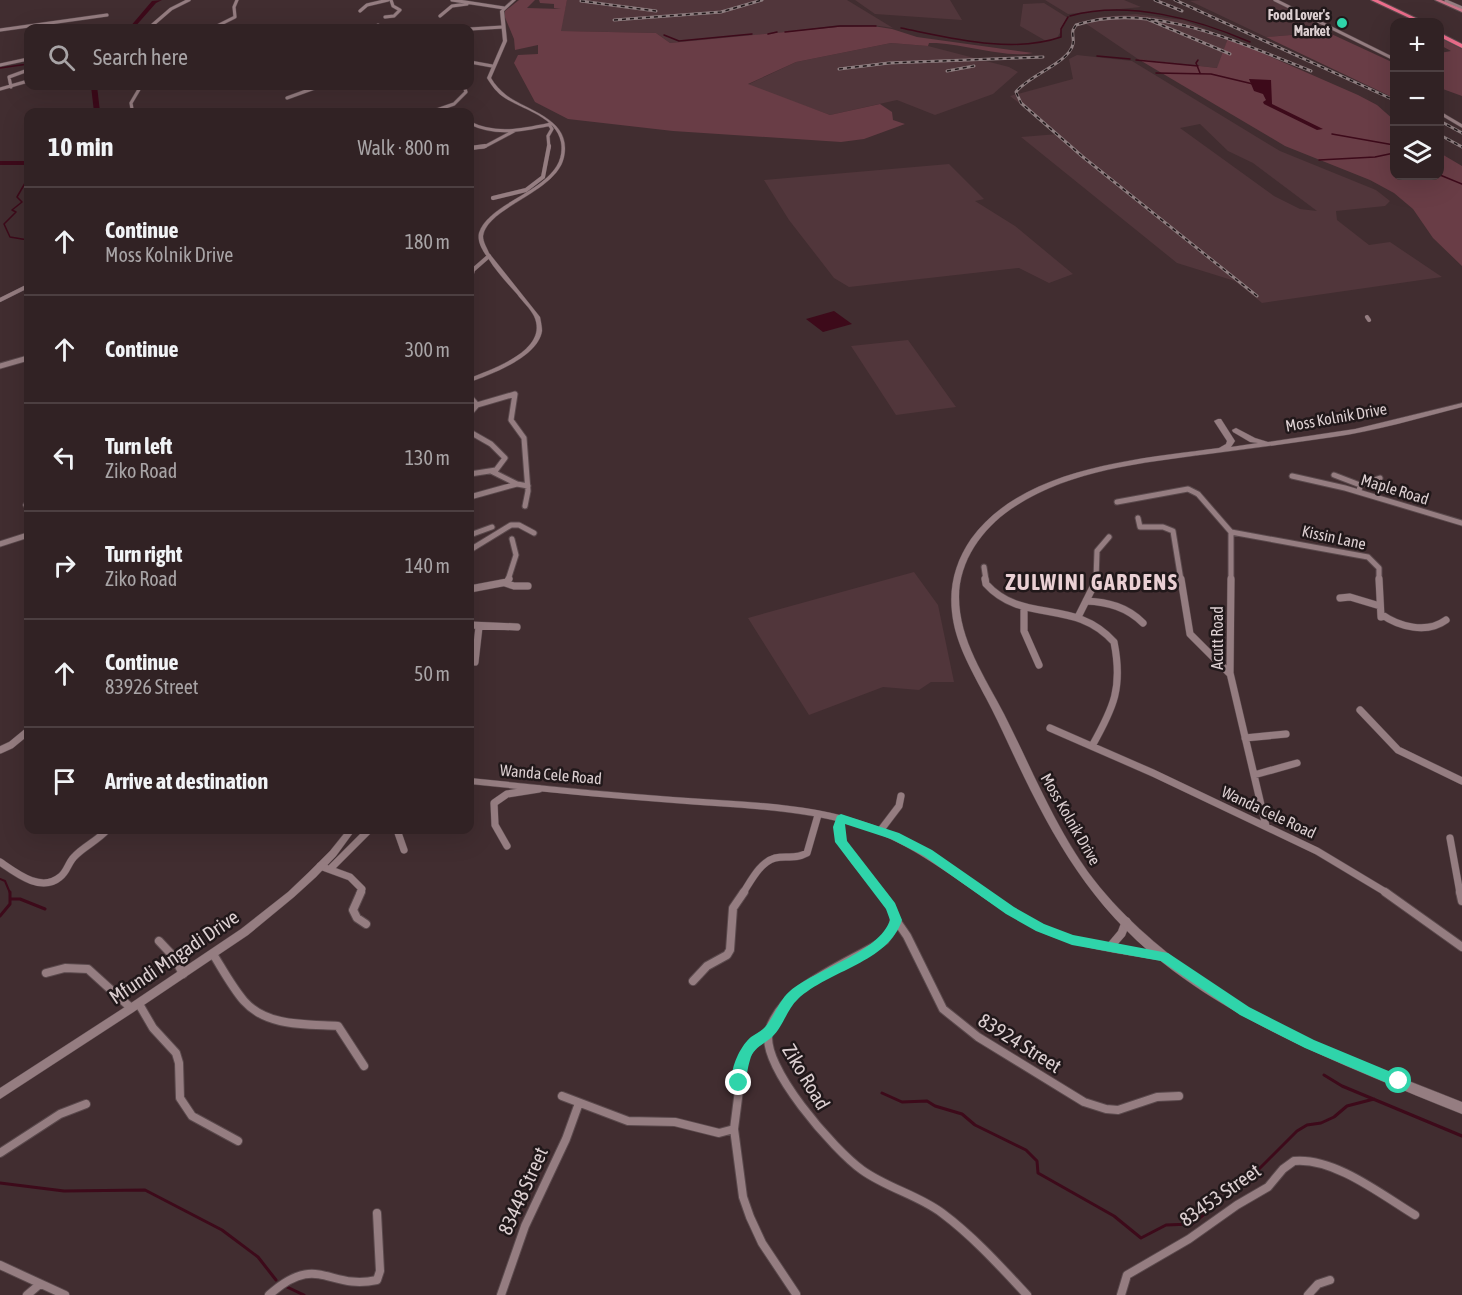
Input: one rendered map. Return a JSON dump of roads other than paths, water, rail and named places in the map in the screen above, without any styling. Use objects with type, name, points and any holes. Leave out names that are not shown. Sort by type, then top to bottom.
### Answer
[{"type":"highway","points":[[1364,0],[1403,18]]},
{"type":"highway","points":[[1374,0],[1412,18]]},
{"type":"highway","points":[[1444,35],[1462,44]]},
{"type":"main road","points":[[1441,1],[1462,9]]},
{"type":"main road","name":"Moss Kolnik Drive","points":[[1462,405],[1378,426],[1278,443],[1117,465],[1054,483],[1008,507],[980,533],[970,546],[959,572],[955,594],[957,623],[977,674],[1064,842],[1086,876],[1126,921],[1164,957],[1209,989],[1279,1029],[1462,1108]]},
{"type":"main road","name":"Moss Kolnik Drive","points":[[1072,477],[1130,466],[1328,440],[1462,410]]},
{"type":"main road","points":[[1217,451],[1229,445],[1231,441],[1218,421]]},
{"type":"main road","points":[[1236,430],[1257,441],[1278,443]]},
{"type":"street","points":[[154,24],[171,9],[189,0]]},
{"type":"street","points":[[220,24],[235,17],[234,7],[237,0]]},
{"type":"street","points":[[360,10],[367,5],[390,0],[393,6],[400,10],[395,15],[385,17]]},
{"type":"street","points":[[452,0],[504,8]]},
{"type":"street","points":[[474,378],[520,357],[531,347],[540,331],[540,322],[535,312],[489,256],[480,240],[484,227],[493,218],[541,184],[560,162],[563,142],[550,124],[497,90],[489,78],[492,66],[505,41],[501,17],[504,8],[514,0]]},
{"type":"street","points":[[1275,0],[1390,56]]},
{"type":"street","points":[[1280,0],[1390,55]]},
{"type":"street","points":[[1441,1],[1452,0]]},
{"type":"street","points":[[493,7],[498,1]]},
{"type":"street","points":[[440,16],[452,6],[475,2]]},
{"type":"street","points":[[43,24],[107,15]]},
{"type":"street","points":[[0,30],[24,27]]},
{"type":"street","points":[[474,29],[503,27]]},
{"type":"street","points":[[0,65],[24,60]]},
{"type":"street","points":[[474,63],[492,66]]},
{"type":"street","points":[[11,87],[9,77],[24,71]]},
{"type":"street","points":[[0,89],[24,82]]},
{"type":"street","points":[[132,108],[131,103],[139,90]]},
{"type":"street","points":[[287,98],[309,90]]},
{"type":"street","points":[[444,108],[463,97],[465,90]]},
{"type":"street","points":[[1444,114],[1462,124]]},
{"type":"street","points":[[474,125],[487,130],[517,130],[550,124]]},
{"type":"street","points":[[493,198],[529,189],[543,177],[552,129],[550,124]]},
{"type":"street","points":[[474,148],[481,147],[517,130]]},
{"type":"street","points":[[474,268],[489,256]]},
{"type":"street","points":[[0,300],[24,288]]},
{"type":"street","points":[[0,366],[24,359]]},
{"type":"street","points":[[474,408],[477,405],[512,393],[516,396],[511,420],[524,438],[528,486],[525,506]]},
{"type":"street","points":[[474,402],[477,405]]},
{"type":"street","points":[[474,434],[504,455],[504,464],[491,471],[474,473]]},
{"type":"street","points":[[491,471],[517,484],[528,486]]},
{"type":"street","points":[[1334,475],[1360,485],[1380,478]]},
{"type":"street","name":"Maple Road","points":[[1292,476],[1359,492],[1462,523]]},
{"type":"street","points":[[474,496],[517,484]]},
{"type":"street","points":[[1359,492],[1360,485]]},
{"type":"street","points":[[1117,502],[1188,489],[1198,494],[1231,532]]},
{"type":"street","points":[[1138,518],[1140,526],[1170,529],[1175,534],[1190,634],[1230,673]]},
{"type":"street","points":[[474,548],[512,525],[524,527],[534,533]]},
{"type":"street","points":[[474,534],[492,527]]},
{"type":"street","name":"Kissin Lane","points":[[1231,532],[1368,557],[1379,568],[1381,616],[1394,622],[1426,627],[1437,627],[1446,620]]},
{"type":"street","name":"Acutt Road","points":[[1231,532],[1230,673],[1266,826]]},
{"type":"street","points":[[0,544],[24,536]]},
{"type":"street","points":[[1078,617],[1098,573],[1097,551],[1109,537]]},
{"type":"street","points":[[505,583],[515,567],[516,546],[512,539]]},
{"type":"street","points":[[984,567],[984,576],[989,589],[1005,600],[1024,607],[1078,617],[1114,642],[1120,683],[1117,701],[1092,746]]},
{"type":"street","points":[[474,588],[505,583],[514,586],[528,586]]},
{"type":"street","points":[[1340,598],[1350,597],[1380,606]]},
{"type":"street","points":[[1086,601],[1121,607],[1136,615],[1143,623]]},
{"type":"street","points":[[1024,607],[1021,623],[1023,635],[1039,665]]},
{"type":"street","points":[[474,626],[517,627]]},
{"type":"street","points":[[475,662],[479,627]]},
{"type":"street","points":[[1360,710],[1398,750],[1462,781]]},
{"type":"street","name":"Wanda Cele Road","points":[[1050,728],[1266,826],[1346,867],[1406,906],[1462,947]]},
{"type":"street","points":[[1245,738],[1286,734]]},
{"type":"street","points":[[0,750],[11,746],[24,735]]},
{"type":"street","points":[[1254,775],[1297,763]]},
{"type":"street","name":"Wanda Cele Road","points":[[474,781],[841,819],[880,831],[928,853],[1010,910],[1040,927],[1072,940],[1164,957]]},
{"type":"street","points":[[507,846],[495,825],[494,803],[507,794],[544,788]]},
{"type":"street","points":[[880,831],[899,806],[901,796]]},
{"type":"street","points":[[693,981],[707,966],[727,956],[732,940],[733,908],[764,863],[774,858],[797,858],[807,853],[818,815]]},
{"type":"street","points":[[841,819],[839,827],[841,842],[891,906],[896,920]]},
{"type":"street","points":[[0,862],[29,880],[42,882],[54,880],[61,877],[73,857],[102,834]]},
{"type":"street","name":"Mfundi Mngadi Drive","points":[[0,1094],[213,954],[269,914],[325,868],[348,834]]},
{"type":"street","points":[[364,834],[325,868],[361,886],[353,909],[357,918],[366,924]]},
{"type":"street","points":[[398,834],[404,850]]},
{"type":"street","points":[[1450,838],[1462,901]]},
{"type":"street","name":"Ziko Road","points":[[896,920],[885,940],[811,982],[792,997],[768,1033],[768,1046],[800,1103],[842,1154],[863,1171],[931,1205],[1000,1266],[1027,1295]]},
{"type":"street","name":"83924 Street","points":[[896,920],[907,936],[943,1009],[978,1037],[1084,1102],[1106,1109],[1118,1110],[1157,1097],[1179,1096]]},
{"type":"street","points":[[1110,947],[1122,933],[1126,921]]},
{"type":"street","points":[[159,941],[174,957],[183,974]]},
{"type":"street","points":[[213,954],[242,999],[260,1014],[282,1020],[338,1026],[364,1066]]},
{"type":"street","points":[[46,973],[71,966],[85,967],[102,977],[112,993],[135,1006],[176,1053],[179,1063],[180,1098],[192,1116],[238,1141]]},
{"type":"street","points":[[768,1033],[755,1041],[743,1059],[734,1129],[743,1197],[750,1217],[762,1243],[796,1294]]},
{"type":"street","points":[[562,1096],[612,1118],[636,1123],[673,1121],[715,1134],[734,1129]]},
{"type":"street","name":"83448 Street","points":[[501,1295],[525,1226],[566,1139],[579,1103]]},
{"type":"street","points":[[0,1153],[60,1114],[86,1104]]},
{"type":"street","name":"83453 Street","points":[[1121,1295],[1127,1275],[1189,1239],[1268,1187],[1283,1169],[1294,1161],[1321,1163],[1353,1177],[1414,1215]]},
{"type":"street","points":[[269,1295],[284,1280],[302,1275],[320,1274],[360,1285],[377,1280],[380,1271],[377,1213]]},
{"type":"street","points":[[0,1265],[65,1295]]},
{"type":"street","points":[[1308,1295],[1318,1284],[1330,1280]]},
{"type":"street","points":[[27,1295],[40,1284]]},
{"type":"waterway","points":[[135,24],[154,2],[159,0]]},
{"type":"waterway","points":[[1070,16],[1115,10],[1162,14],[1208,26],[1250,42]]},
{"type":"waterway","points":[[901,28],[981,43],[1022,44],[1061,37],[1061,29],[1068,17]]},
{"type":"waterway","points":[[785,32],[840,26],[876,26]]},
{"type":"waterway","points":[[768,34],[777,32]]},
{"type":"waterway","points":[[664,35],[679,41],[752,34]]},
{"type":"waterway","points":[[1097,56],[1130,59]]},
{"type":"waterway","points":[[1136,60],[1197,66]]},
{"type":"waterway","points":[[1197,66],[1198,60]]},
{"type":"waterway","points":[[0,68],[24,65]]},
{"type":"waterway","points":[[1197,66],[1200,73]]},
{"type":"waterway","points":[[1156,73],[1211,74],[1253,84]]},
{"type":"waterway","points":[[94,90],[97,108]]},
{"type":"waterway","points":[[1332,134],[1390,144]]},
{"type":"waterway","points":[[1319,160],[1375,157],[1390,154]]},
{"type":"waterway","points":[[0,163],[24,163]]},
{"type":"waterway","points":[[1444,177],[1462,184]]},
{"type":"waterway","points":[[24,185],[17,197],[22,202],[12,210],[16,212],[4,224],[10,237],[24,239]]},
{"type":"waterway","points":[[0,879],[5,881],[10,893]]},
{"type":"waterway","points":[[0,916],[10,904],[10,893]]},
{"type":"waterway","points":[[11,899],[20,899],[45,909]]},
{"type":"waterway","points":[[1324,1075],[1342,1086],[1374,1099]]},
{"type":"waterway","points":[[882,1093],[902,1102],[927,1101],[935,1106],[962,1114],[975,1125],[1026,1150],[1037,1161],[1038,1173],[1114,1216],[1141,1238],[1166,1225],[1192,1224],[1251,1177],[1297,1131],[1307,1125],[1321,1123],[1334,1117],[1347,1106],[1374,1099]]},
{"type":"waterway","points":[[1374,1099],[1462,1136]]},
{"type":"waterway","points":[[0,1183],[64,1191],[145,1190],[222,1230],[258,1257],[276,1280]]},
{"type":"waterway","points":[[287,1287],[304,1295]]},
{"type":"railway","points":[[614,20],[721,12],[762,0]]},
{"type":"railway","points":[[1155,0],[1182,11]]},
{"type":"railway","points":[[1175,0],[1390,98]]},
{"type":"railway","points":[[581,1],[656,11]]},
{"type":"railway","points":[[1148,19],[1105,19],[1076,25],[1070,51],[1016,92],[1021,103],[1083,157],[1257,296]]},
{"type":"railway","points":[[1148,19],[1196,28],[1311,71]]},
{"type":"railway","points":[[1148,19],[1230,54]]},
{"type":"railway","points":[[839,69],[889,63],[1043,57]]},
{"type":"railway","points":[[947,71],[974,66]]},
{"type":"railway","points":[[1444,123],[1462,133]]},
{"type":"railway","points":[[1444,137],[1462,147]]},
{"type":"place","name":"Food Lover's Market","points":[[1342,23]]},
{"type":"district","name":"ZULWINI GARDENS","points":[[1092,582]]}]
